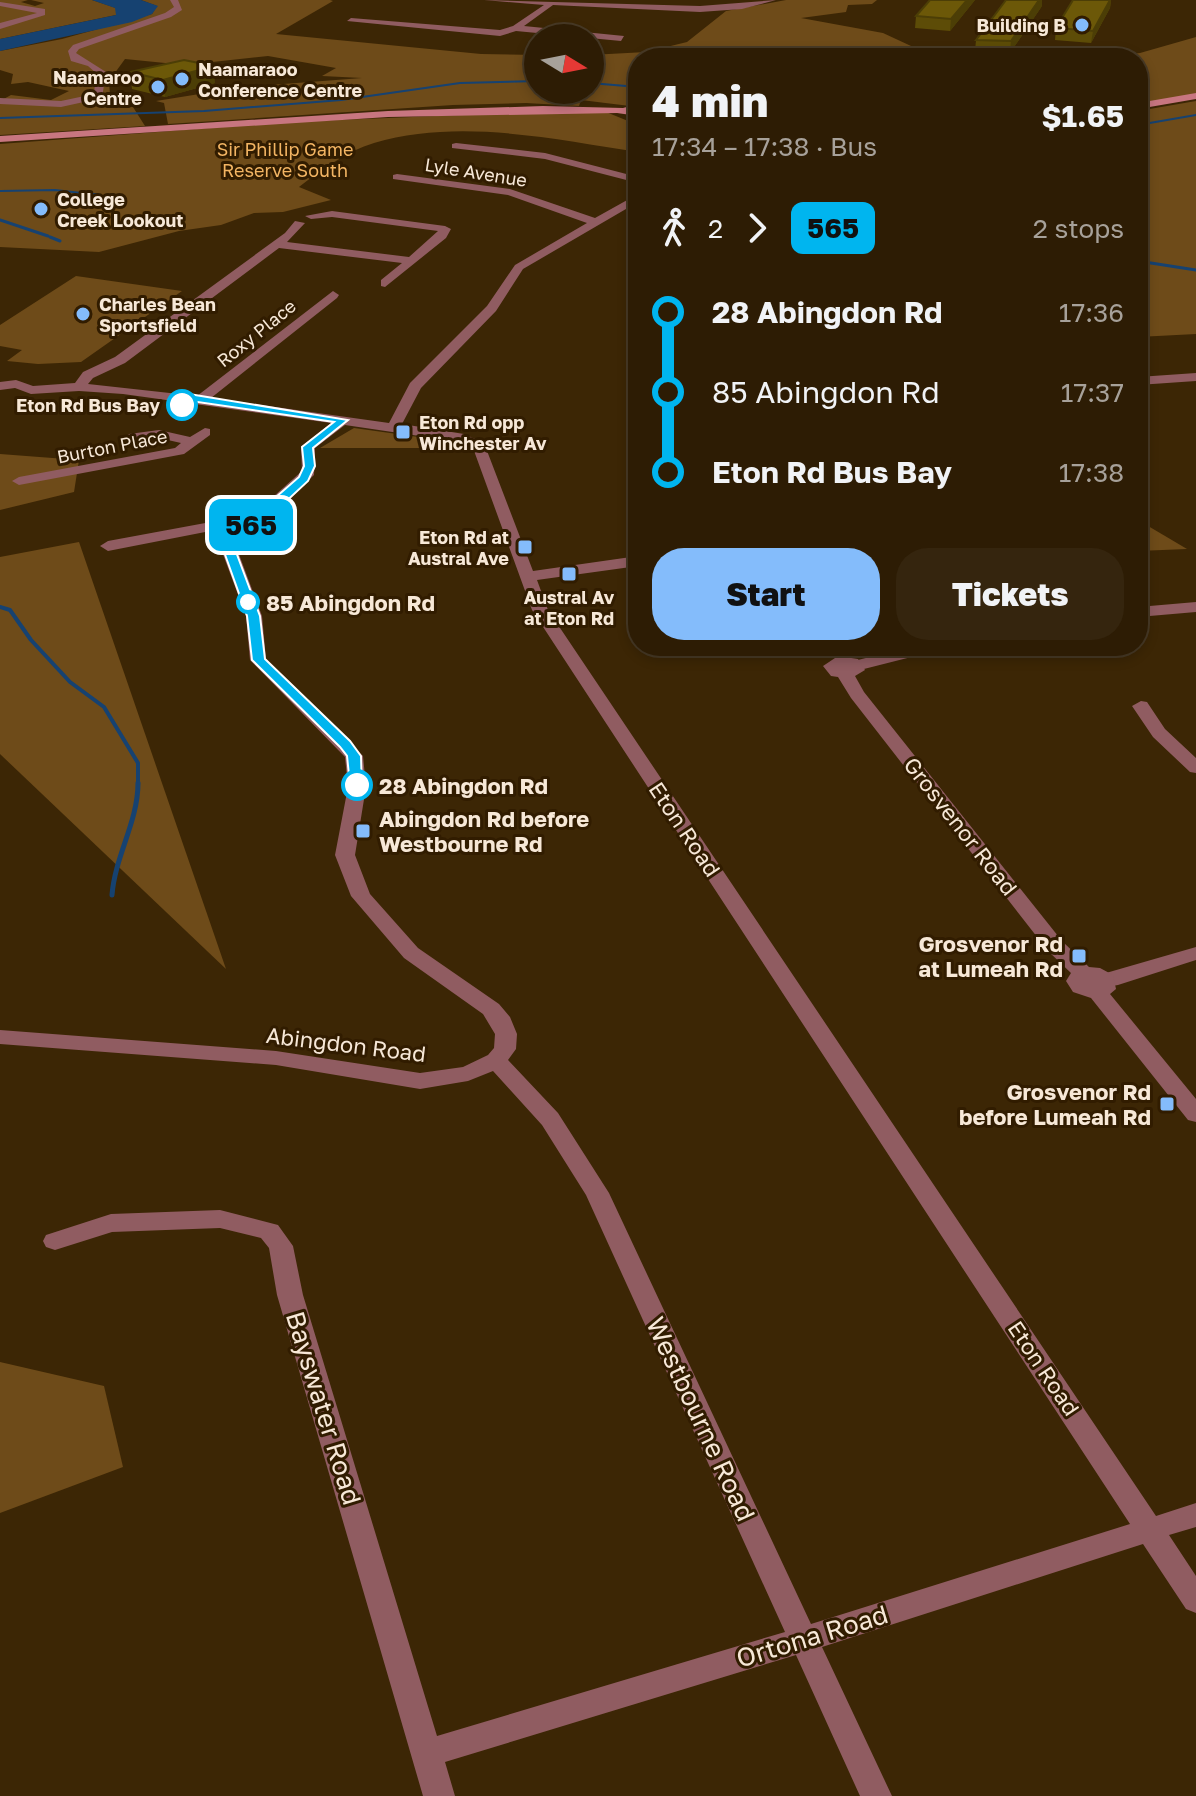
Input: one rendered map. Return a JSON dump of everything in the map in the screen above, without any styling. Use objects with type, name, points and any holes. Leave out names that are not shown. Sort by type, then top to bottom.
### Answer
[{"type":"main road","points":[[1148,104],[1196,96]]},
{"type":"main road","points":[[0,139],[341,116],[543,109],[628,112]]},
{"type":"street","points":[[0,101],[61,104],[99,96],[102,89],[101,72],[91,64],[74,59],[71,53],[76,47],[168,15],[179,8],[179,3],[174,0]]},
{"type":"street","points":[[488,0],[549,5],[700,9],[742,7],[772,0]]},
{"type":"street","points":[[525,0],[610,6]]},
{"type":"street","points":[[0,4],[12,6],[17,13],[42,11],[41,15],[30,20],[0,26]]},
{"type":"street","points":[[516,28],[549,5]]},
{"type":"street","points":[[351,21],[483,33],[516,28],[621,38]]},
{"type":"street","points":[[456,146],[545,156],[628,177]]},
{"type":"street","name":"Lyle Avenue","points":[[397,177],[510,192],[593,221]]},
{"type":"street","points":[[394,427],[415,386],[492,308],[519,267],[628,202]]},
{"type":"street","points":[[79,387],[88,375],[120,360],[305,219],[337,214],[445,229],[442,236],[385,283]]},
{"type":"street","points":[[276,244],[410,261]]},
{"type":"street","name":"Roxy Place","points":[[202,399],[333,295]]},
{"type":"street","points":[[3,370],[11,374],[16,384]]},
{"type":"street","points":[[1148,380],[1196,377]]},
{"type":"street","name":"Eton Road","points":[[0,386],[16,384],[31,390],[79,387],[202,399],[464,438],[479,446],[540,610],[1196,1600]]},
{"type":"street","points":[[343,420],[308,447],[309,472],[233,541],[230,556],[254,616],[258,660],[354,756],[357,787],[345,855],[350,875],[361,896],[411,953],[476,998],[502,1022],[506,1034],[505,1049],[496,1060]]},
{"type":"street","name":"Burton Place","points":[[19,481],[179,451],[205,432]]},
{"type":"street","points":[[134,437],[159,434],[191,441]]},
{"type":"street","points":[[108,546],[261,517]]},
{"type":"street","points":[[529,576],[628,562]]},
{"type":"street","points":[[1148,608],[1196,607]]},
{"type":"street","name":"Grosvenor Road","points":[[836,656],[846,667],[857,694],[1055,946],[1096,982],[1196,1114]]},
{"type":"street","points":[[846,667],[892,656]]},
{"type":"street","points":[[1141,706],[1159,733],[1196,768]]},
{"type":"street","points":[[1096,982],[1196,953]]},
{"type":"street","name":"Abingdon Road","points":[[0,1037],[276,1058],[420,1081],[468,1074],[496,1060]]},
{"type":"street","name":"Westbourne Road","points":[[496,1060],[550,1119],[597,1193],[876,1796]]},
{"type":"street","name":"Bayswater Road","points":[[55,1241],[111,1223],[220,1219],[269,1231],[281,1246],[290,1295],[439,1796]]},
{"type":"street","name":"Ortona Road","points":[[427,1753],[1196,1515]]},
{"type":"green space","points":[[0,0],[28,0],[21,2],[35,6],[44,3],[31,0],[92,0],[116,8],[116,15],[0,39]]},
{"type":"green space","points":[[141,0],[330,0],[333,1],[276,34],[481,54],[524,55],[524,103],[168,124],[164,103],[156,101],[212,92],[207,88],[244,85],[243,89],[266,89],[270,85],[362,78],[322,76],[336,68],[268,56],[185,65],[125,59],[109,81],[111,108],[133,107],[145,126],[0,135],[0,101],[11,95],[51,100],[69,91],[28,82],[11,84],[13,74],[0,70],[0,51],[62,39],[152,14],[157,6]]},
{"type":"green space","points":[[786,0],[877,0],[872,4],[848,5],[846,12],[801,18],[883,33],[915,48],[662,48],[687,42],[726,11]]},
{"type":"green space","points":[[1196,37],[1196,94],[1148,103],[1148,51]]},
{"type":"green space","points":[[628,53],[628,106],[604,103],[604,54]]},
{"type":"green space","points":[[1196,101],[1196,334],[1148,336],[1148,109]]},
{"type":"green space","name":"Sir Phillip Game Reserve South","points":[[606,112],[628,121],[628,150],[506,133],[472,131],[406,136],[354,151],[299,187],[331,200],[283,212],[254,213],[221,225],[179,231],[99,252],[0,247],[0,144],[290,122]]},
{"type":"green space","name":"Charles Bean Sportsfield","points":[[76,276],[182,291],[81,362],[38,364],[7,361],[22,350],[0,346],[0,325]]},
{"type":"green space","points":[[354,428],[433,439],[429,448],[320,448]]},
{"type":"green space","points":[[0,454],[79,460],[74,492],[0,510]]},
{"type":"green space","points":[[1148,526],[1187,549],[1148,551]]},
{"type":"green space","points":[[79,542],[226,969],[0,754],[0,557]]},
{"type":"green space","points":[[0,1362],[104,1386],[123,1467],[0,1513]]},
{"type":"water","points":[[92,0],[141,0],[158,6],[152,14],[132,22],[0,51],[0,39],[116,15],[115,8]]},
{"type":"building","points":[[930,0],[967,0],[951,19],[916,16]]},
{"type":"building","points":[[1006,0],[1039,0],[1011,41],[976,40]]},
{"type":"building","points":[[1073,0],[1110,0],[1093,31],[1056,28]]},
{"type":"building","points":[[184,60],[214,66],[163,80],[130,72]]},
{"type":"waterway","points":[[0,118],[204,111],[341,100],[460,83],[524,81]]},
{"type":"waterway","points":[[604,84],[628,86]]},
{"type":"waterway","points":[[1148,123],[1196,115]]},
{"type":"waterway","points":[[0,191],[55,190],[99,195],[89,194]]},
{"type":"waterway","points":[[0,220],[48,236]]},
{"type":"waterway","points":[[50,237],[60,241]]},
{"type":"waterway","points":[[1148,263],[1196,270]]},
{"type":"waterway","points":[[0,607],[10,610],[31,640],[70,682],[104,707],[138,763],[138,783]]},
{"type":"waterway","points":[[112,895],[134,811],[138,783]]},
{"type":"bus line","name":"565","points":[[182,405],[189,397],[343,420],[308,447],[310,466],[304,479],[233,541],[229,549],[254,616],[258,660],[345,744],[354,756],[358,770],[357,785]]},
{"type":"place","name":"Building B","points":[[1082,25]]},
{"type":"place","name":"Naamaraoo Conference Centre","points":[[182,79]]},
{"type":"place","name":"Naamaroo Centre","points":[[158,87]]},
{"type":"place","name":"College Creek Lookout","points":[[41,209]]},
{"type":"place","name":"Charles Bean Sportsfield","points":[[83,314]]},
{"type":"place","name":"Eton Rd Bus Bay","points":[[182,405]]},
{"type":"place","name":"Eton Rd opp Winchester Av","points":[[403,432]]},
{"type":"place","name":"Eton Rd at Austral Ave","points":[[525,547]]},
{"type":"place","name":"Austral Av at Eton Rd","points":[[569,574]]},
{"type":"place","name":"85 Abingdon Rd","points":[[248,602]]},
{"type":"place","name":"28 Abingdon Rd","points":[[357,785]]},
{"type":"place","name":"Abingdon Rd before Westbourne Rd","points":[[363,831]]},
{"type":"place","name":"Grosvenor Rd at Lumeah Rd","points":[[1079,956]]},
{"type":"place","name":"Grosvenor Rd before Lumeah Rd","points":[[1167,1104]]}]
